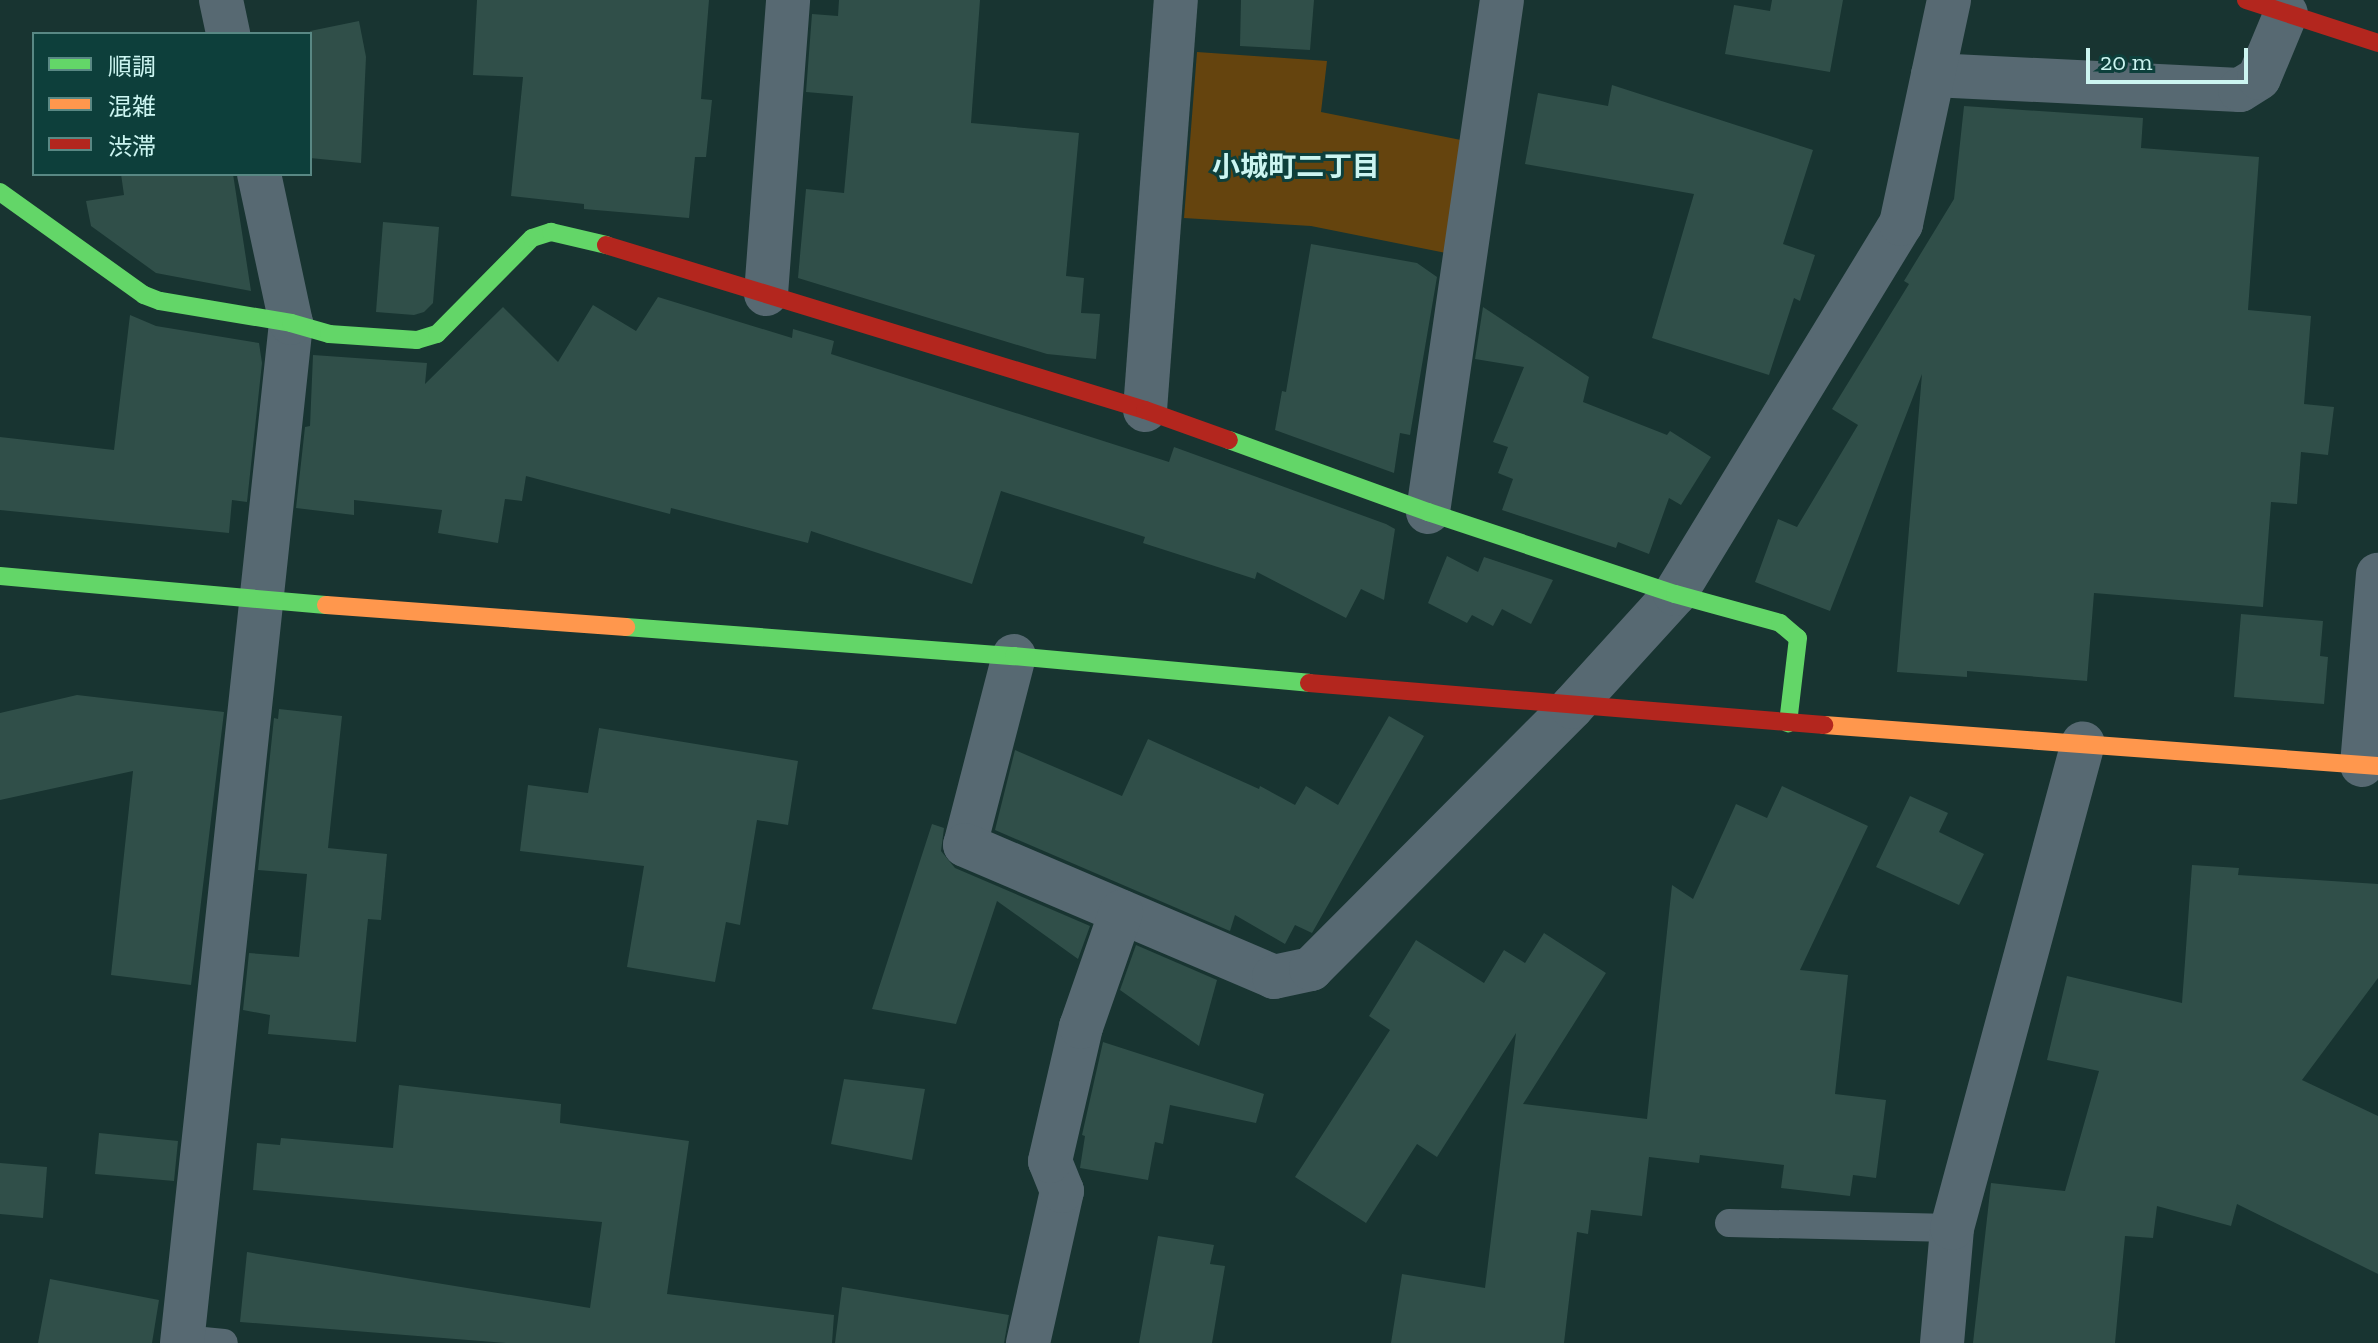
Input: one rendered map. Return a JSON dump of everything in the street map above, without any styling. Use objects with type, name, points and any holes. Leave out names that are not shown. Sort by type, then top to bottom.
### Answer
[{"type":"street","points":[[221,0],[228,32]]},
{"type":"street","points":[[766,294],[788,0]]},
{"type":"street","points":[[1145,410],[1176,0]]},
{"type":"street","points":[[1428,512],[1502,0]]},
{"type":"street","points":[[1014,656],[965,845],[1274,977],[1311,969],[1572,707],[1675,594],[1901,224],[1949,0]]},
{"type":"street","points":[[2246,0],[2378,43]]},
{"type":"street","points":[[1933,75],[2240,90],[2259,78],[2286,13]]},
{"type":"street","points":[[196,1342],[261,600],[291,323],[259,176]]},
{"type":"street","points":[[0,192],[144,295],[160,301],[291,323],[329,334],[417,340],[437,334],[532,238],[551,232],[570,234],[1145,410],[1428,512],[1675,594],[1780,623],[1798,638],[1788,723]]},
{"type":"street","points":[[0,576],[261,600],[1014,656],[1572,707],[2370,766],[2378,575]]},
{"type":"street","points":[[1942,1343],[1952,1228],[2083,743]]},
{"type":"street","points":[[1028,1343],[1062,1191],[1050,1161],[1081,1027],[1121,912]]},
{"type":"lane","points":[[1729,1223],[1952,1228]]},
{"type":"shaded area","points":[[1197,52],[1327,61],[1321,112],[1466,141],[1446,253],[1311,226],[1184,218]]},
{"type":"building","points":[[477,0],[709,0],[701,99],[712,100],[706,157],[695,157],[689,218],[584,209],[584,204],[511,196],[523,77],[473,75]]},
{"type":"building","points":[[839,0],[980,0],[971,123],[1079,133],[1066,276],[1084,278],[1081,313],[1100,314],[1096,359],[1047,354],[798,278],[806,189],[844,193],[853,96],[806,92],[812,14],[838,16]]},
{"type":"building","points":[[1241,0],[1314,0],[1310,50],[1240,46]]},
{"type":"building","points":[[1772,0],[1843,0],[1830,72],[1725,54],[1734,5],[1770,11]]},
{"type":"building","points":[[359,21],[366,57],[361,163],[312,158],[310,31]]},
{"type":"building","points":[[1612,85],[1813,150],[1783,244],[1815,255],[1800,301],[1794,298],[1769,375],[1652,338],[1694,194],[1525,164],[1538,93],[1608,106]]},
{"type":"building","points":[[1964,106],[2143,118],[2141,148],[2259,157],[2248,310],[2311,316],[2304,404],[2334,407],[2328,455],[2301,452],[2297,504],[2271,502],[2263,607],[2094,593],[2087,681],[1967,671],[1967,677],[1897,672],[1922,374],[1830,611],[1755,582],[1778,519],[1797,527],[1858,425],[1832,409],[1909,284],[1904,281],[1954,199]]},
{"type":"building","points":[[121,176],[233,176],[251,291],[156,273],[91,226],[86,201],[124,195]]},
{"type":"building","points":[[383,222],[439,227],[433,303],[424,312],[414,315],[376,312]]},
{"type":"building","points":[[1311,244],[1417,263],[1437,277],[1410,435],[1400,433],[1394,473],[1275,430],[1282,391],[1286,392]]},
{"type":"building","points":[[658,297],[792,338],[793,329],[834,341],[831,354],[1169,462],[1174,447],[1386,524],[1395,529],[1384,600],[1361,589],[1346,618],[1257,572],[1255,579],[1143,543],[1145,537],[1001,491],[972,584],[811,531],[808,543],[671,508],[670,514],[526,476],[522,501],[505,499],[498,543],[438,533],[442,510],[354,500],[354,515],[296,508],[305,427],[310,426],[313,355],[427,363],[425,384],[503,307],[558,362],[593,305],[636,331]]},
{"type":"building","points":[[1483,307],[1589,377],[1583,402],[1667,435],[1670,431],[1711,457],[1681,505],[1669,498],[1649,554],[1618,542],[1616,548],[1502,510],[1513,479],[1498,473],[1508,447],[1493,442],[1524,367],[1475,359]]},
{"type":"building","points":[[130,315],[156,326],[259,343],[262,363],[247,502],[232,500],[229,533],[0,510],[0,437],[114,450]]},
{"type":"building","points":[[1447,556],[1478,572],[1484,557],[1553,580],[1531,624],[1502,609],[1493,626],[1472,615],[1467,623],[1428,603]]},
{"type":"building","points":[[2241,614],[2323,621],[2320,656],[2328,657],[2324,704],[2234,697]]},
{"type":"building","points":[[77,695],[224,712],[191,985],[111,975],[133,771],[0,800],[0,713]]},
{"type":"building","points":[[279,709],[342,716],[328,848],[387,854],[381,920],[368,919],[356,1042],[268,1034],[270,1015],[243,1010],[249,953],[299,957],[307,874],[258,870],[274,718],[278,719]]},
{"type":"building","points":[[1389,716],[1424,736],[1312,933],[1295,925],[1285,944],[1235,915],[1230,931],[995,830],[1015,750],[1122,796],[1148,739],[1259,789],[1260,786],[1295,805],[1306,786],[1338,805]]},
{"type":"building","points":[[599,728],[798,761],[788,825],[757,820],[740,925],[726,922],[715,982],[627,967],[644,866],[520,851],[528,785],[588,793]]},
{"type":"building","points":[[1782,786],[1868,826],[1800,970],[1848,975],[1835,1094],[1886,1100],[1876,1178],[1853,1175],[1850,1196],[1781,1188],[1784,1165],[1700,1155],[1699,1163],[1649,1157],[1642,1216],[1591,1210],[1588,1234],[1577,1232],[1564,1343],[1391,1343],[1402,1274],[1485,1288],[1516,1033],[1437,1157],[1417,1144],[1366,1223],[1295,1177],[1390,1030],[1369,1016],[1416,940],[1484,983],[1504,950],[1525,963],[1544,933],[1606,973],[1523,1104],[1647,1119],[1672,885],[1693,899],[1736,804],[1767,818]]},
{"type":"building","points":[[1910,796],[1948,813],[1939,832],[1984,854],[1959,905],[1876,867]]},
{"type":"building","points":[[932,824],[944,828],[941,851],[955,868],[1090,926],[1078,959],[997,901],[956,1024],[872,1009]]},
{"type":"building","points":[[2192,865],[2239,868],[2238,875],[2378,884],[2378,978],[2302,1080],[2378,1116],[2378,1274],[2237,1204],[2231,1226],[2157,1206],[2153,1238],[2125,1236],[2115,1343],[1973,1343],[1991,1183],[2065,1191],[2099,1071],[2047,1060],[2067,976],[2182,1003]]},
{"type":"building","points":[[1136,945],[1217,980],[1199,1046],[1120,990]]},
{"type":"building","points":[[1103,1042],[1264,1094],[1256,1123],[1170,1105],[1163,1144],[1155,1142],[1148,1180],[1080,1168],[1085,1136],[1082,1135]]},
{"type":"building","points":[[844,1079],[925,1089],[912,1160],[831,1144]]},
{"type":"building","points":[[399,1085],[561,1104],[560,1123],[689,1141],[667,1294],[834,1315],[832,1343],[506,1343],[240,1322],[247,1252],[590,1308],[602,1222],[253,1190],[257,1143],[280,1145],[281,1138],[393,1148]]},
{"type":"building","points":[[99,1133],[178,1141],[174,1181],[95,1174]]},
{"type":"building","points":[[0,1163],[47,1167],[43,1218],[0,1214]]},
{"type":"building","points":[[1158,1236],[1214,1245],[1210,1264],[1225,1266],[1212,1343],[1139,1343]]},
{"type":"building","points":[[50,1279],[159,1300],[152,1343],[38,1343]]},
{"type":"building","points":[[842,1287],[1009,1315],[1004,1343],[835,1343]]},
{"type":"traffic: fast","points":[[0,192],[144,295],[160,301],[291,323],[329,334],[417,340],[437,334],[532,238],[551,232],[606,245]]},
{"type":"traffic: fast","points":[[1229,440],[1428,512],[1675,594],[1780,623],[1798,638],[1788,723]]},
{"type":"traffic: fast","points":[[0,576],[326,605]]},
{"type":"traffic: fast","points":[[626,627],[1014,656],[1309,683]]},
{"type":"traffic: slow","points":[[326,605],[626,627]]},
{"type":"traffic: slow","points":[[1824,725],[2378,766]]},
{"type":"traffic: jam","points":[[2246,0],[2378,43]]},
{"type":"traffic: jam","points":[[606,245],[1145,410],[1229,440]]},
{"type":"traffic: jam","points":[[1309,683],[1824,725]]},
{"type":"district","name":"小城町二丁目","points":[[1296,167]]}]
